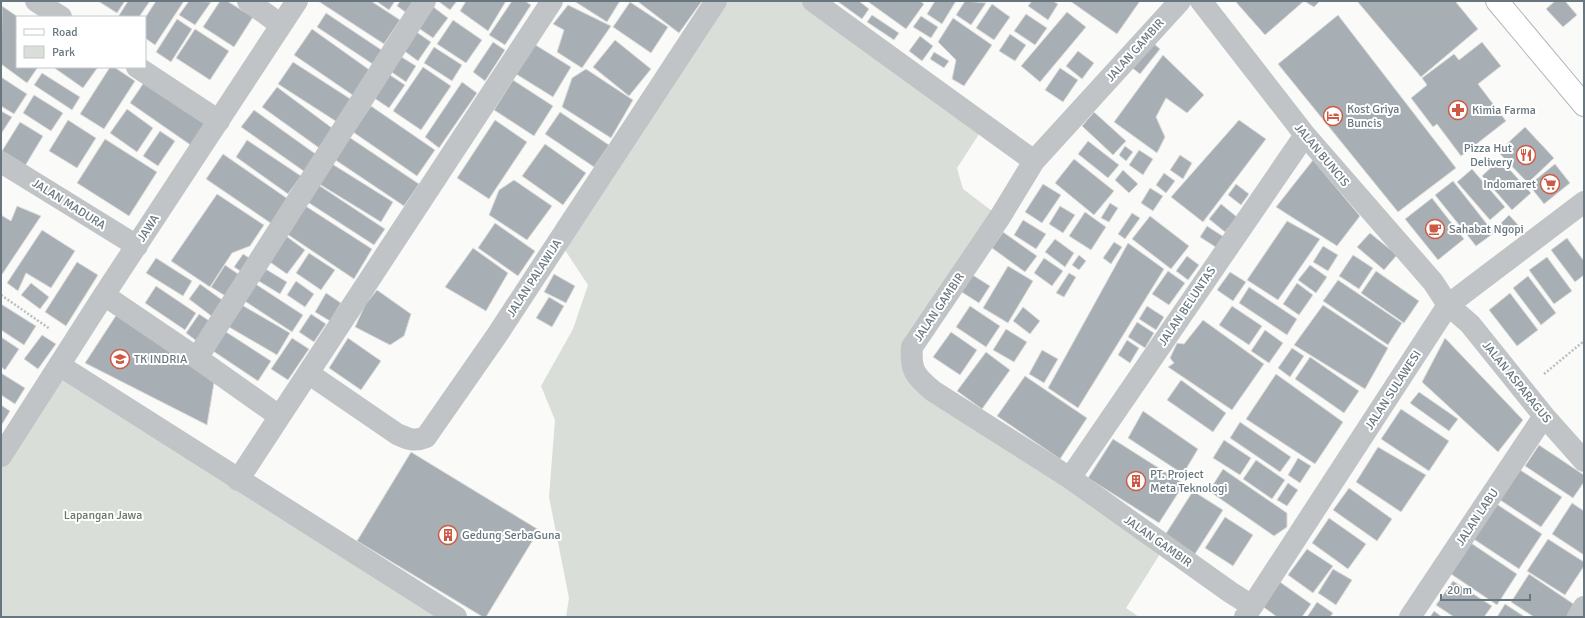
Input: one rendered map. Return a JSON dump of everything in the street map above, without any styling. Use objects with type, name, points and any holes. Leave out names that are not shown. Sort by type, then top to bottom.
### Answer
[{"type":"street","points":[[248,1],[281,25]]},
{"type":"street","name":"JAWA","points":[[1,456],[104,295],[297,1]]},
{"type":"street","points":[[197,358],[425,1]]},
{"type":"street","points":[[238,480],[552,1]]},
{"type":"street","name":"JALAN PALAWIJA","points":[[308,373],[397,434],[409,440],[417,441],[426,437],[497,335],[716,1]]},
{"type":"street","points":[[813,1],[1034,161]]},
{"type":"street","name":"JALAN BUNCIS","points":[[1200,1],[1305,135],[1433,282],[1448,305]]},
{"type":"street","points":[[1497,1],[1584,105]]},
{"type":"street","name":"JALAN GAMBIR","points":[[1172,4],[1034,161],[1000,217],[912,347],[910,362],[919,379],[933,391],[1070,478],[1230,592],[1248,611]]},
{"type":"street","points":[[139,68],[219,121]]},
{"type":"street","name":"JALAN BELUNTAS","points":[[1070,478],[1305,135]]},
{"type":"street","name":"JALAN MADURA","points":[[1,162],[137,246]]},
{"type":"street","name":"JALAN SULAWESI","points":[[1248,611],[1448,305],[1584,202]]},
{"type":"street","points":[[104,295],[279,416]]},
{"type":"street","name":"JALAN ASPARAGUS","points":[[1448,305],[1470,324],[1544,416],[1584,462]]},
{"type":"street","points":[[59,365],[456,617]]},
{"type":"street","name":"JALAN LABU","points":[[1410,617],[1544,416]]},
{"type":"street","points":[[1578,617],[1584,607]]},
{"type":"path","points":[[1,295],[73,344]]},
{"type":"path","points":[[1524,391],[1584,341]]},
{"type":"green space","points":[[716,1],[813,1],[985,125],[957,168],[963,189],[1000,217],[911,362],[1165,546],[1126,608],[1139,617],[566,617],[569,598],[549,497],[555,420],[541,386],[573,329],[588,285],[559,241]]},
{"type":"green space","name":"Lapangan Jawa","points":[[59,365],[456,617],[1,617],[1,456]]},
{"type":"building","points":[[98,1],[125,1],[117,13]]},
{"type":"building","points":[[128,1],[150,1],[140,16],[119,16]]},
{"type":"building","points":[[156,1],[184,1],[155,45],[146,39],[146,16]]},
{"type":"building","points":[[189,1],[211,2],[195,25],[179,15]]},
{"type":"building","points":[[220,1],[227,1],[253,17],[234,47],[203,27]]},
{"type":"building","points":[[318,1],[371,1],[400,20],[384,44]]},
{"type":"building","points":[[376,1],[395,1],[389,10]]},
{"type":"building","points":[[400,1],[417,1],[408,14],[397,6]]},
{"type":"building","points":[[438,1],[457,1],[450,10]]},
{"type":"building","points":[[466,1],[506,1],[488,31],[460,11]]},
{"type":"building","points":[[512,1],[525,1],[531,5],[505,45],[489,35]]},
{"type":"building","points":[[574,1],[620,1],[607,22]]},
{"type":"building","points":[[637,1],[702,1],[679,33]]},
{"type":"building","points":[[837,1],[859,1],[869,9],[862,19]]},
{"type":"building","points":[[867,1],[920,1],[924,4],[906,29]]},
{"type":"building","points":[[935,1],[956,1],[942,24],[927,14]]},
{"type":"building","points":[[965,1],[986,3],[971,25],[956,15]]},
{"type":"building","points":[[1032,1],[1053,1],[1058,4],[1048,20],[1028,6]]},
{"type":"building","points":[[1070,1],[1140,1],[1117,34]]},
{"type":"building","points":[[1235,1],[1304,1],[1265,35]]},
{"type":"building","points":[[1304,1],[1320,1],[1314,7]]},
{"type":"building","points":[[1357,1],[1455,1],[1478,29],[1421,77]]},
{"type":"building","points":[[1555,1],[1565,1],[1577,15],[1563,27],[1546,9]]},
{"type":"building","points":[[630,2],[668,27],[651,53],[613,27]]},
{"type":"building","points":[[992,4],[1010,17],[994,40],[976,28]]},
{"type":"building","points":[[568,5],[611,26],[582,68],[557,52],[564,30],[553,24]]},
{"type":"building","points":[[2,6],[17,16],[16,68],[37,68],[27,83],[1,64]]},
{"type":"building","points":[[432,6],[448,18],[433,38],[417,27]]},
{"type":"building","points":[[1067,12],[1086,27],[1040,82],[1021,66]]},
{"type":"building","points":[[326,13],[383,51],[374,65],[317,27]]},
{"type":"building","points":[[1026,14],[1047,28],[1035,45],[1014,31]]},
{"type":"building","points":[[872,15],[899,33],[894,40],[867,22]]},
{"type":"building","points":[[1338,15],[1456,168],[1398,212],[1278,64]]},
{"type":"building","points":[[921,16],[938,27],[931,38],[913,27]]},
{"type":"building","points":[[953,18],[992,45],[964,86],[952,79],[956,60],[938,42]]},
{"type":"building","points":[[177,19],[192,29],[171,62],[156,52]]},
{"type":"building","points":[[453,20],[482,40],[466,63],[437,44]]},
{"type":"building","points":[[195,29],[229,51],[210,80],[176,58]]},
{"type":"building","points":[[312,29],[371,71],[354,96],[294,55]]},
{"type":"building","points":[[415,31],[431,42],[418,61],[403,50]]},
{"type":"building","points":[[1010,34],[1026,45],[1015,61],[999,51]]},
{"type":"building","points":[[920,36],[933,46],[922,61],[909,51]]},
{"type":"building","points":[[615,40],[651,69],[629,96],[593,67]]},
{"type":"building","points":[[493,42],[505,50],[485,81],[473,72]]},
{"type":"building","points":[[1152,42],[1160,49],[1140,74],[1131,67]]},
{"type":"building","name":"Kimia Farma","points":[[1482,42],[1501,66],[1478,84],[1506,121],[1461,156],[1437,124],[1433,127],[1411,98],[1427,85],[1422,78],[1454,54],[1459,60]]},
{"type":"building","points":[[534,44],[571,67],[553,97],[516,74]]},
{"type":"building","points":[[434,47],[462,65],[452,81],[424,63]]},
{"type":"building","points":[[1078,51],[1094,63],[1082,79],[1066,66]]},
{"type":"building","points":[[934,52],[949,61],[944,68],[930,59]]},
{"type":"building","points":[[1163,55],[1204,95],[1187,113],[1166,98],[1156,117],[1165,137],[1157,153],[1114,122]]},
{"type":"building","points":[[400,56],[416,66],[406,82],[390,71]]},
{"type":"building","points":[[293,62],[352,100],[337,122],[278,84]]},
{"type":"building","points":[[423,67],[451,86],[421,130],[393,111]]},
{"type":"building","points":[[54,68],[97,68],[83,88]]},
{"type":"building","points":[[109,68],[116,68],[135,81],[104,129],[80,114]]},
{"type":"building","points":[[1060,68],[1078,80],[1063,102],[1045,90]]},
{"type":"building","points":[[586,69],[633,100],[611,138],[562,107],[572,78]]},
{"type":"building","points":[[42,73],[80,97],[72,110],[34,85]]},
{"type":"building","points":[[390,75],[405,85],[389,108],[374,98]]},
{"type":"building","points":[[1,77],[27,94],[14,114],[1,106]]},
{"type":"building","points":[[513,80],[553,106],[534,136],[494,110]]},
{"type":"building","points":[[145,81],[207,123],[192,146],[130,103]]},
{"type":"building","points":[[462,82],[477,93],[439,148],[425,137]]},
{"type":"building","points":[[277,87],[336,131],[322,150],[262,107]]},
{"type":"building","points":[[34,95],[63,113],[51,131],[23,113]]},
{"type":"building","points":[[371,106],[435,150],[417,176],[353,132]]},
{"type":"building","points":[[127,109],[153,128],[137,152],[110,133]]},
{"type":"building","points":[[254,110],[317,155],[305,172],[241,127]]},
{"type":"building","points":[[1,111],[12,117],[1,134]]},
{"type":"building","points":[[560,112],[609,145],[594,167],[545,134]]},
{"type":"building","points":[[1094,112],[1126,141],[1113,155],[1082,126]]},
{"type":"building","points":[[68,120],[96,138],[77,168],[49,151]]},
{"type":"building","points":[[495,120],[527,142],[489,199],[457,178]]},
{"type":"building","points":[[1239,120],[1266,139],[1203,222],[1171,197]]},
{"type":"building","points":[[20,122],[43,136],[25,166],[2,151]]},
{"type":"building","name":"Pizza Hut Delivery","points":[[1525,127],[1554,158],[1528,183],[1498,152]]},
{"type":"building","points":[[160,131],[175,141],[158,166],[143,156]]},
{"type":"building","points":[[346,135],[419,184],[404,206],[331,157]]},
{"type":"building","points":[[105,139],[157,172],[129,216],[77,183]]},
{"type":"building","points":[[247,140],[301,176],[288,194],[236,157]]},
{"type":"building","points":[[1088,141],[1119,165],[1108,178],[1078,154]]},
{"type":"building","points":[[545,144],[586,173],[563,205],[522,176]]},
{"type":"building","points":[[1125,146],[1133,152],[1126,161],[1119,155]]},
{"type":"building","points":[[1139,150],[1153,159],[1143,175],[1129,165]]},
{"type":"building","points":[[223,154],[288,199],[272,224],[206,179]]},
{"type":"building","points":[[1180,155],[1192,163],[1183,179],[1170,170]]},
{"type":"building","points":[[1074,159],[1114,191],[1094,215],[1055,183]]},
{"type":"building","points":[[1500,159],[1531,193],[1512,210],[1482,176]]},
{"type":"building","points":[[1313,160],[1360,216],[1337,246],[1276,207]]},
{"type":"building","points":[[329,162],[393,202],[381,222],[316,182]]},
{"type":"building","name":"Indomaret","points":[[1555,164],[1570,183],[1544,204],[1529,185]]},
{"type":"building","points":[[1472,169],[1505,207],[1490,220],[1457,182]]},
{"type":"building","points":[[1123,170],[1138,184],[1129,193],[1115,180]]},
{"type":"building","points":[[1164,173],[1175,181],[1166,193],[1156,185]]},
{"type":"building","points":[[514,180],[552,206],[527,240],[489,215],[499,190]]},
{"type":"building","points":[[1453,181],[1494,233],[1476,246],[1435,195]]},
{"type":"building","points":[[317,184],[385,229],[374,245],[306,201]]},
{"type":"building","points":[[1043,184],[1061,195],[1042,223],[1025,212]]},
{"type":"building","points":[[1236,184],[1249,194],[1241,205],[1228,195]]},
{"type":"building","points":[[1150,188],[1163,196],[1153,211],[1141,203]]},
{"type":"building","points":[[217,194],[264,225],[250,246],[232,253],[210,287],[171,261]]},
{"type":"building","name":"Sahabat Ngopi","points":[[1432,198],[1464,239],[1438,260],[1405,219]]},
{"type":"building","points":[[1110,203],[1118,208],[1109,222],[1101,218]]},
{"type":"building","points":[[1221,204],[1237,217],[1225,232],[1209,219]]},
{"type":"building","points":[[304,205],[372,249],[354,279],[287,234]]},
{"type":"building","points":[[17,206],[41,216],[1,276],[1,215],[11,221]]},
{"type":"building","points":[[1060,206],[1075,215],[1063,233],[1049,224]]},
{"type":"building","points":[[1085,212],[1106,227],[1091,250],[1069,236]]},
{"type":"building","points":[[1132,213],[1140,218],[1125,239],[1118,234]]},
{"type":"building","points":[[1509,215],[1520,227],[1511,235],[1500,224]]},
{"type":"building","points":[[1150,216],[1189,246],[1171,269],[1132,239]]},
{"type":"building","points":[[1023,220],[1046,234],[1036,249],[1014,235]]},
{"type":"building","points":[[1287,221],[1320,239],[1278,300],[1247,280]]},
{"type":"building","points":[[495,223],[535,251],[518,276],[478,248]]},
{"type":"building","points":[[1207,226],[1224,237],[1217,248],[1200,237]]},
{"type":"building","points":[[42,230],[75,251],[51,288],[26,273],[18,291],[7,283]]},
{"type":"building","points":[[1003,232],[1037,256],[1025,272],[992,248]]},
{"type":"building","points":[[282,233],[305,250],[287,274],[264,258]]},
{"type":"building","points":[[1370,233],[1397,255],[1384,270],[1357,247]]},
{"type":"building","points":[[1567,238],[1584,261],[1584,275],[1575,282],[1551,250]]},
{"type":"building","points":[[1055,239],[1074,253],[1065,267],[1045,252]]},
{"type":"building","points":[[1114,242],[1122,247],[1111,264],[1103,258]]},
{"type":"building","points":[[1128,243],[1164,269],[1078,408],[1048,388]]},
{"type":"building","points":[[1323,246],[1338,255],[1328,271],[1313,262]]},
{"type":"building","points":[[473,248],[508,273],[486,311],[445,287]]},
{"type":"building","points":[[309,253],[335,270],[321,290],[296,273]]},
{"type":"building","points":[[243,254],[251,259],[242,272],[234,267]]},
{"type":"building","points":[[1079,255],[1086,261],[1079,270],[1072,265]]},
{"type":"building","points":[[1353,255],[1373,268],[1359,289],[1339,276]]},
{"type":"building","points":[[1187,256],[1199,265],[1188,280],[1176,271]]},
{"type":"building","points":[[1547,257],[1572,291],[1554,304],[1529,270]]},
{"type":"building","points":[[156,258],[192,281],[183,296],[146,273]]},
{"type":"building","points":[[1044,258],[1063,271],[1052,286],[1034,273]]},
{"type":"building","points":[[77,262],[98,275],[66,326],[45,312]]},
{"type":"building","points":[[225,265],[241,276],[227,297],[211,287]]},
{"type":"building","points":[[259,265],[287,282],[280,294],[252,277]]},
{"type":"building","points":[[1310,265],[1327,277],[1316,293],[1298,280]]},
{"type":"building","points":[[1008,266],[1033,281],[1008,323],[983,308]]},
{"type":"building","points":[[1168,271],[1185,283],[1169,305],[1152,294]]},
{"type":"building","points":[[1376,271],[1419,301],[1404,323],[1361,293]]},
{"type":"building","points":[[1230,272],[1246,282],[1233,301],[1217,290]]},
{"type":"building","points":[[1069,273],[1076,277],[1064,297],[1056,293]]},
{"type":"building","points":[[554,274],[575,286],[566,303],[544,292]]},
{"type":"building","points":[[971,274],[990,286],[979,303],[960,291]]},
{"type":"building","points":[[1528,276],[1556,313],[1541,325],[1513,288]]},
{"type":"building","points":[[1338,280],[1402,323],[1388,345],[1323,301]]},
{"type":"building","points":[[251,281],[303,315],[292,332],[240,298]]},
{"type":"building","points":[[296,281],[314,294],[305,307],[287,295]]},
{"type":"building","points":[[31,283],[49,297],[40,309],[21,295]]},
{"type":"building","points":[[1297,283],[1313,295],[1299,315],[1283,304]]},
{"type":"building","points":[[200,284],[225,302],[214,318],[189,299]]},
{"type":"building","points":[[156,286],[196,313],[185,330],[145,303]]},
{"type":"building","points":[[1249,287],[1297,319],[1287,335],[1239,303]]},
{"type":"building","points":[[377,290],[411,314],[404,336],[390,345],[355,327],[365,305]]},
{"type":"building","points":[[326,293],[341,303],[330,321],[315,312]]},
{"type":"building","points":[[1510,293],[1538,330],[1517,346],[1489,310]]},
{"type":"building","points":[[549,297],[564,306],[552,327],[536,318]]},
{"type":"building","points":[[235,301],[290,333],[277,355],[222,323]]},
{"type":"building","points":[[1,304],[36,326],[24,345],[1,330]]},
{"type":"building","points":[[1323,305],[1388,348],[1365,389],[1294,345]]},
{"type":"building","points":[[970,306],[1000,326],[986,347],[956,327]]},
{"type":"building","points":[[1147,306],[1164,317],[1156,330],[1139,319]]},
{"type":"building","points":[[1232,306],[1262,326],[1249,345],[1219,325]]},
{"type":"building","points":[[1023,307],[1040,321],[1030,334],[1013,321]]},
{"type":"building","points":[[117,314],[215,377],[207,425],[85,363]]},
{"type":"building","points":[[199,314],[211,322],[198,342],[186,333]]},
{"type":"building","points":[[311,314],[326,324],[314,342],[299,332]]},
{"type":"building","points":[[1203,320],[1264,364],[1232,410],[1168,367],[1174,363],[1170,358],[1177,343],[1184,344]]},
{"type":"building","points":[[1137,322],[1154,333],[1145,348],[1128,337]]},
{"type":"building","points":[[220,328],[271,361],[258,381],[207,347]]},
{"type":"building","points":[[1006,329],[1027,342],[1014,362],[993,350]]},
{"type":"building","points":[[1265,330],[1283,343],[1269,363],[1251,351]]},
{"type":"building","points":[[951,332],[977,350],[960,375],[933,357]]},
{"type":"building","points":[[42,335],[56,344],[38,369],[24,359]]},
{"type":"building","points":[[1,337],[19,349],[5,370],[1,367]]},
{"type":"building","points":[[292,338],[309,349],[288,380],[271,369]]},
{"type":"building","points":[[348,338],[381,361],[361,390],[329,368]]},
{"type":"building","points":[[1445,338],[1523,420],[1498,452],[1422,382]]},
{"type":"building","points":[[1127,340],[1139,348],[1130,363],[1118,355]]},
{"type":"building","points":[[1292,348],[1304,356],[1290,377],[1278,368]]},
{"type":"building","points":[[1042,350],[1058,359],[1044,383],[1029,374]]},
{"type":"building","points":[[986,352],[1010,370],[982,409],[957,391]]},
{"type":"building","points":[[1310,357],[1359,391],[1344,413],[1295,379]]},
{"type":"building","points":[[1,373],[25,388],[15,404],[1,395]]},
{"type":"building","points":[[1276,374],[1343,422],[1315,464],[1246,419]]},
{"type":"building","points":[[1025,376],[1087,418],[1060,459],[997,416]]},
{"type":"building","points":[[1181,380],[1226,413],[1213,432],[1167,400]]},
{"type":"building","points":[[1419,392],[1458,419],[1449,431],[1410,403]]},
{"type":"building","points":[[1,405],[10,411],[1,426]]},
{"type":"building","points":[[1401,409],[1449,441],[1429,471],[1381,439]]},
{"type":"building","points":[[1143,411],[1198,449],[1183,474],[1128,438]]},
{"type":"building","points":[[1240,422],[1291,457],[1280,472],[1230,438]]},
{"type":"building","name":"PT. Project Meta Teknologi","points":[[1113,439],[1184,484],[1159,523],[1088,478]]},
{"type":"building","points":[[1224,440],[1251,458],[1240,475],[1213,458]]},
{"type":"building","points":[[1539,445],[1584,475],[1584,482],[1573,498],[1525,466]]},
{"type":"building","points":[[1378,447],[1426,475],[1401,512],[1356,482]]},
{"type":"building","name":"Gedung SerbaGuna","points":[[411,452],[539,530],[486,617],[483,617],[357,541]]},
{"type":"building","points":[[1298,458],[1311,466],[1300,483],[1288,475]]},
{"type":"building","points":[[1256,460],[1285,480],[1272,499],[1243,479]]},
{"type":"building","points":[[1514,466],[1562,497],[1541,527],[1494,496]]},
{"type":"building","points":[[1223,469],[1287,513],[1287,527],[1274,536],[1209,491]]},
{"type":"building","points":[[1288,483],[1298,490],[1287,506],[1277,500]]},
{"type":"building","points":[[1349,488],[1392,519],[1377,541],[1333,510]]},
{"type":"building","points":[[1193,491],[1223,510],[1195,554],[1165,535]]},
{"type":"building","points":[[1492,501],[1542,534],[1519,569],[1469,536]]},
{"type":"building","points":[[1572,503],[1584,511],[1584,555],[1552,534]]},
{"type":"building","points":[[1225,517],[1253,535],[1233,566],[1205,548]]},
{"type":"building","points":[[1329,518],[1366,544],[1348,569],[1312,543]]},
{"type":"building","points":[[1465,539],[1517,574],[1497,605],[1445,570]]},
{"type":"building","points":[[1548,539],[1584,562],[1584,566],[1565,595],[1527,571]]},
{"type":"building","points":[[1307,549],[1333,566],[1313,593],[1288,575]]},
{"type":"building","points":[[1333,569],[1352,580],[1336,605],[1318,593]]},
{"type":"building","points":[[1529,574],[1575,605],[1567,617],[1534,617],[1511,602]]},
{"type":"building","points":[[1453,581],[1492,606],[1484,617],[1454,617],[1436,605]]},
{"type":"building","points":[[1280,582],[1311,604],[1302,617],[1277,617],[1262,606]]},
{"type":"building","points":[[1317,602],[1333,613],[1330,617],[1307,617]]},
{"type":"building","points":[[1505,604],[1525,617],[1497,617]]},
{"type":"building","points":[[1434,611],[1442,617],[1430,617]]},
{"type":"place","name":"Kimia Farma","points":[[1458,110]]},
{"type":"place","name":"Kost Griya Buncis","points":[[1333,116]]},
{"type":"place","name":"Pizza Hut Delivery","points":[[1526,155]]},
{"type":"place","name":"Indomaret","points":[[1550,184]]},
{"type":"place","name":"Sahabat Ngopi","points":[[1435,229]]},
{"type":"place","name":"TK INDRIA","points":[[120,359]]},
{"type":"place","name":"PT. Project Meta Teknologi","points":[[1136,481]]},
{"type":"place","name":"Gedung SerbaGuna","points":[[448,535]]}]
